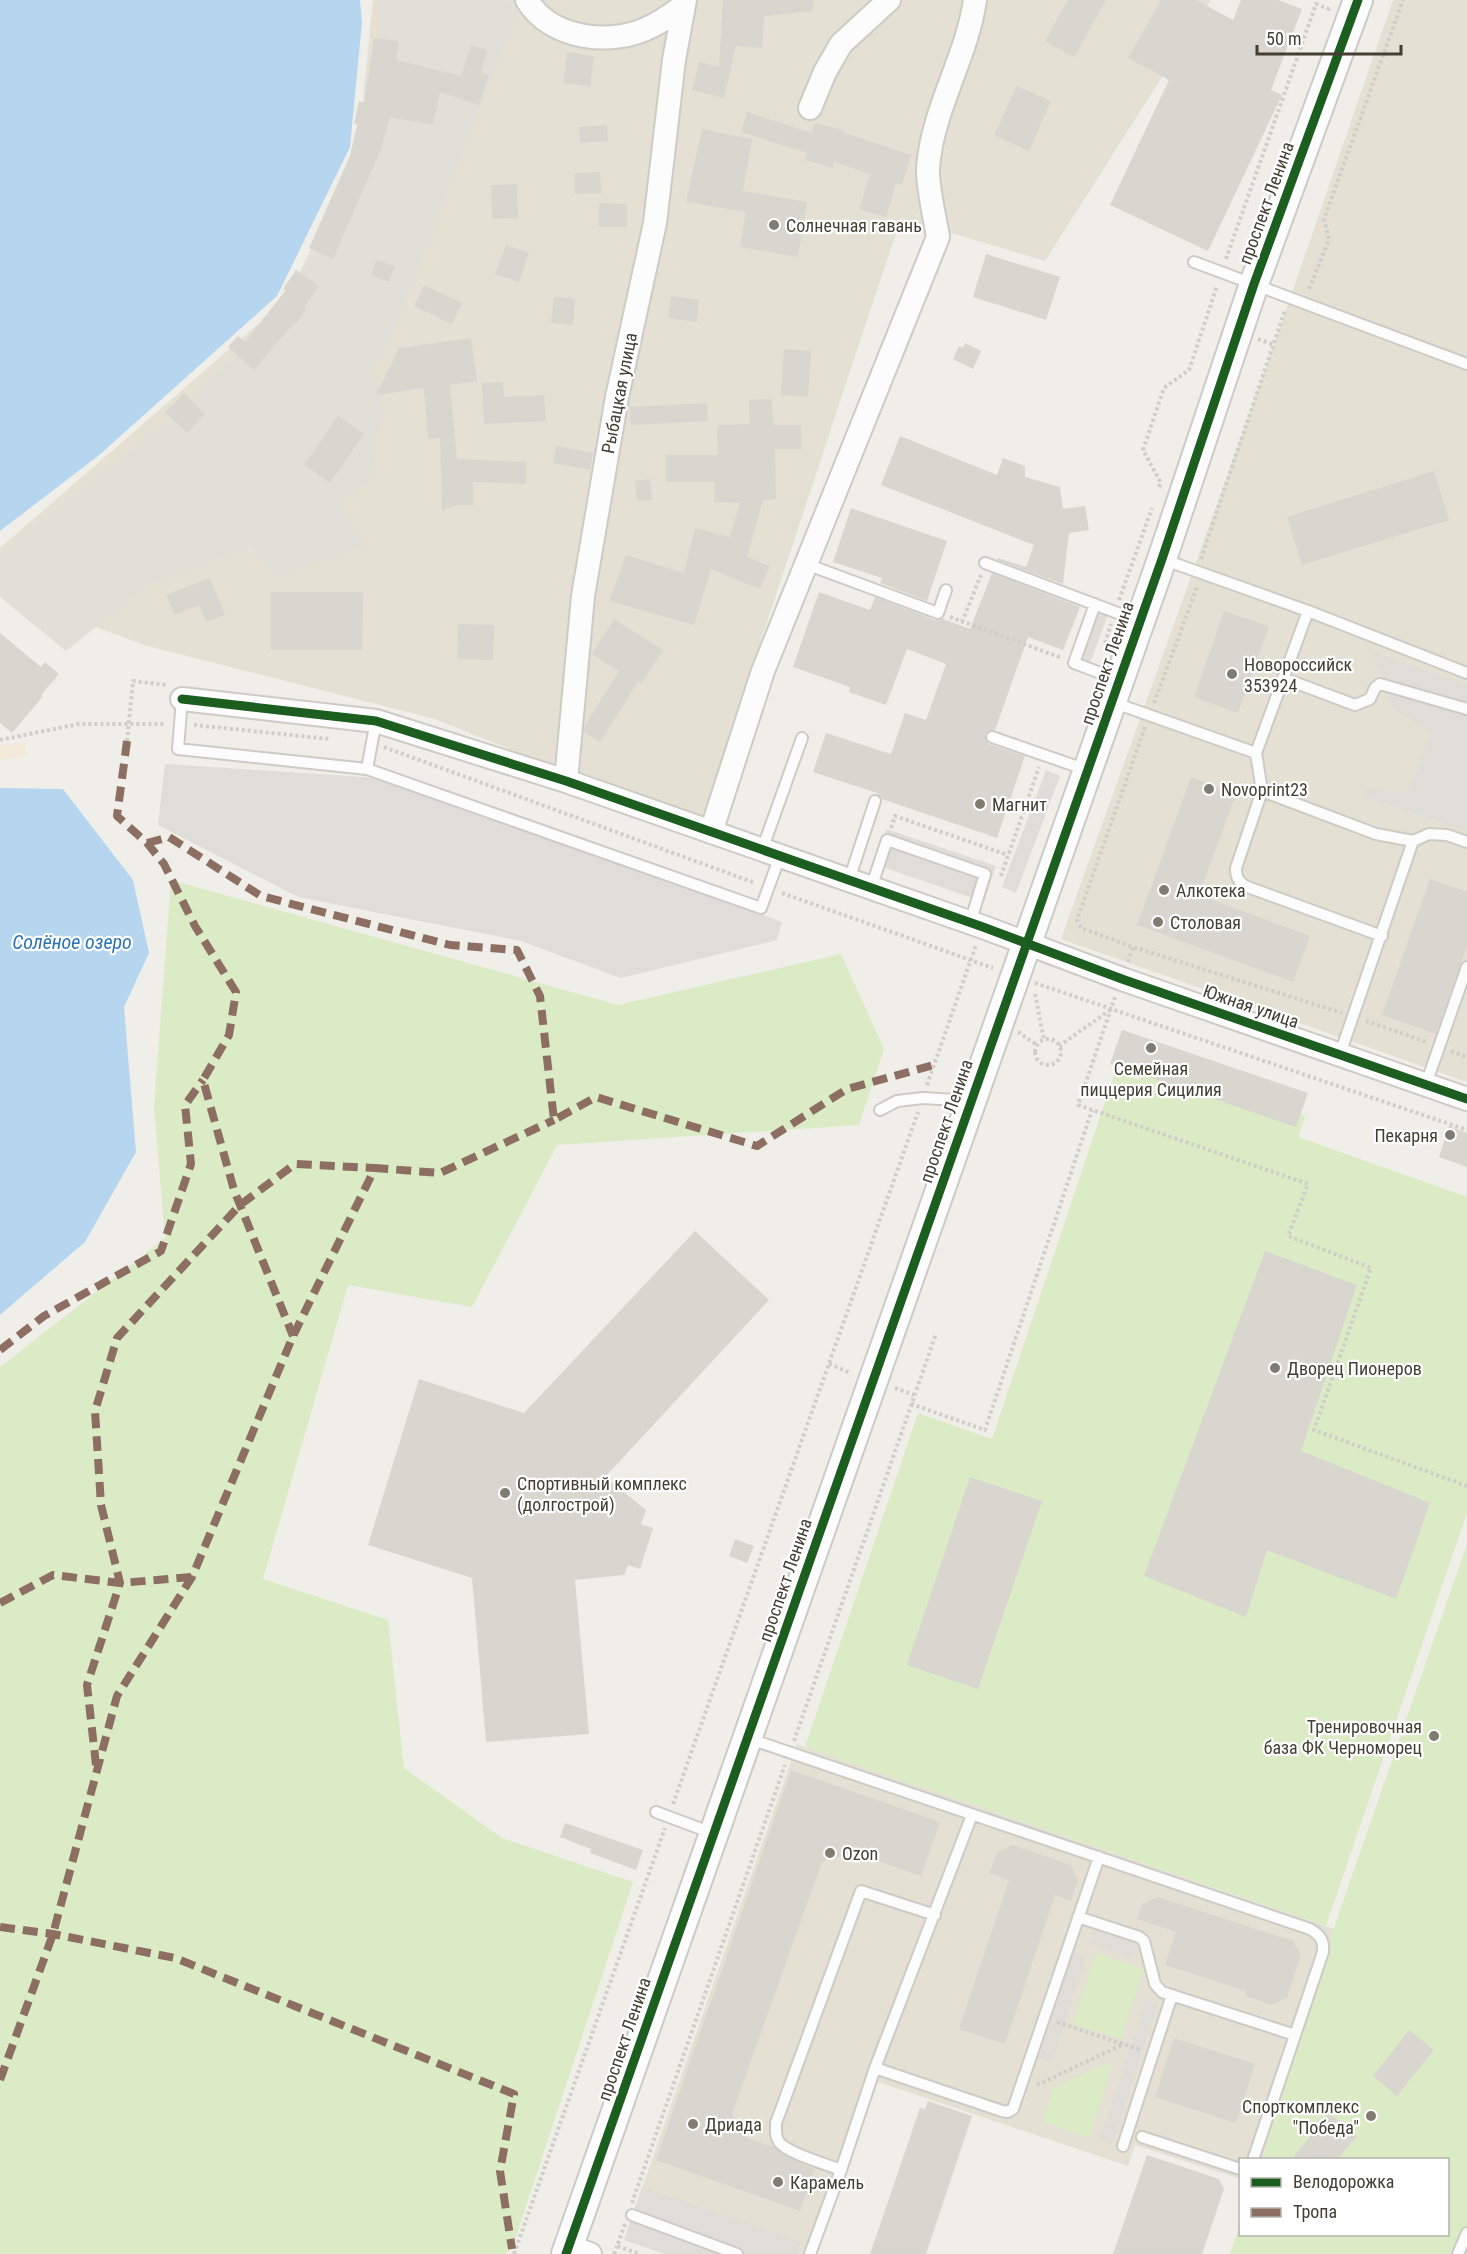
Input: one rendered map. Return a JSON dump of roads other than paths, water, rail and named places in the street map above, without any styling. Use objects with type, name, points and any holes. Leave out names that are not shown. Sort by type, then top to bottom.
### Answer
[{"type":"street","name":"Рыбацкая улица","points":[[527,0],[532,9],[551,25],[571,33],[594,37],[625,36],[651,27],[684,3]]},
{"type":"street","points":[[810,108],[825,72],[841,44],[889,0]]},
{"type":"street","points":[[711,832],[763,671],[938,237],[928,169],[939,115],[972,23],[975,0]]},
{"type":"street","name":"проспект Ленина","points":[[575,2252],[714,1833],[1115,691],[1127,617],[1162,559],[1254,284],[1358,0]]},
{"type":"street","name":"Рыбацкая улица","points":[[566,781],[583,596],[617,397],[655,223],[674,60],[684,3]]},
{"type":"street","name":"Южная улица","points":[[182,699],[374,732],[566,781],[1467,1099]]},
{"type":"lane","points":[[1194,262],[1467,364]]},
{"type":"lane","points":[[1162,559],[1308,611],[1467,672]]},
{"type":"lane","points":[[985,563],[1127,617]]},
{"type":"lane","points":[[806,564],[938,612],[946,590]]},
{"type":"lane","points":[[1095,604],[1074,663],[1149,716],[1256,753]]},
{"type":"lane","points":[[1308,611],[1256,753],[1262,791],[1236,868],[1236,875],[1239,882],[1245,886],[1382,936]]},
{"type":"lane","points":[[1283,678],[1355,705],[1370,699],[1375,688],[1380,684],[1467,710]]},
{"type":"lane","points":[[182,699],[178,749],[367,769],[761,908],[768,888],[771,853],[802,738]]},
{"type":"lane","points":[[367,769],[374,732]]},
{"type":"lane","points":[[992,737],[1087,771]]},
{"type":"lane","points":[[1262,791],[1376,834],[1413,841],[1429,834],[1447,835],[1467,842]]},
{"type":"lane","points":[[849,880],[875,801]]},
{"type":"lane","points":[[871,888],[887,840],[985,874],[970,923]]},
{"type":"lane","points":[[1340,1054],[1413,841]]},
{"type":"lane","points":[[1426,1084],[1467,967]]},
{"type":"lane","points":[[880,1110],[897,1101],[922,1098],[970,1101]]},
{"type":"lane","points":[[747,1738],[1310,1929],[1319,1934],[1324,1943],[1323,1952],[1254,2158]]},
{"type":"lane","points":[[656,1812],[714,1833]]},
{"type":"lane","points":[[810,2254],[875,2068],[972,1815]]},
{"type":"lane","points":[[875,2068],[1002,2111],[1008,2112],[1013,2109],[1099,1857]]},
{"type":"lane","points":[[841,2170],[789,2150],[780,2143],[776,2134],[776,2123],[861,1891],[935,1915]]},
{"type":"lane","points":[[1078,1917],[1139,1937],[1144,1941],[1157,1989],[1295,2035]]},
{"type":"lane","points":[[1124,2146],[1172,1995]]},
{"type":"lane","points":[[1142,2138],[1239,2169]]},
{"type":"lane","points":[[629,2217],[736,2254]]},
{"type":"lane","points":[[1458,2254],[1467,2233]]},
{"type":"water","points":[[0,0],[360,0],[362,22],[350,147],[277,296],[98,456],[0,531]]},
{"type":"water","name":"Солёное озеро","points":[[0,788],[63,789],[133,880],[149,953],[124,1007],[136,1152],[85,1242],[0,1315]]},
{"type":"place","name":"Солнечная гавань","points":[[774,225]]},
{"type":"place","name":"Новороссийск 353924","points":[[1232,674]]},
{"type":"place","name":"Novoprint23","points":[[1209,789]]},
{"type":"place","name":"Магнит","points":[[980,804]]},
{"type":"place","name":"Алкотека","points":[[1164,890]]},
{"type":"place","name":"Столовая","points":[[1158,922]]},
{"type":"place","name":"Семейная пиццерия Сицилия","points":[[1151,1048]]},
{"type":"place","name":"Пекарня","points":[[1450,1135]]},
{"type":"place","name":"Дворец Пионеров","points":[[1275,1368]]},
{"type":"place","name":"Спортивный комплекс (долгострой)","points":[[505,1493]]},
{"type":"place","name":"Тренировочная база ФК Черноморец","points":[[1434,1736]]},
{"type":"place","name":"Ozon","points":[[830,1853]]},
{"type":"place","name":"Спорткомплекс \"Победа\"","points":[[1371,2116]]},
{"type":"place","name":"Дриада","points":[[693,2124]]},
{"type":"place","name":"Карамель","points":[[778,2182]]}]
